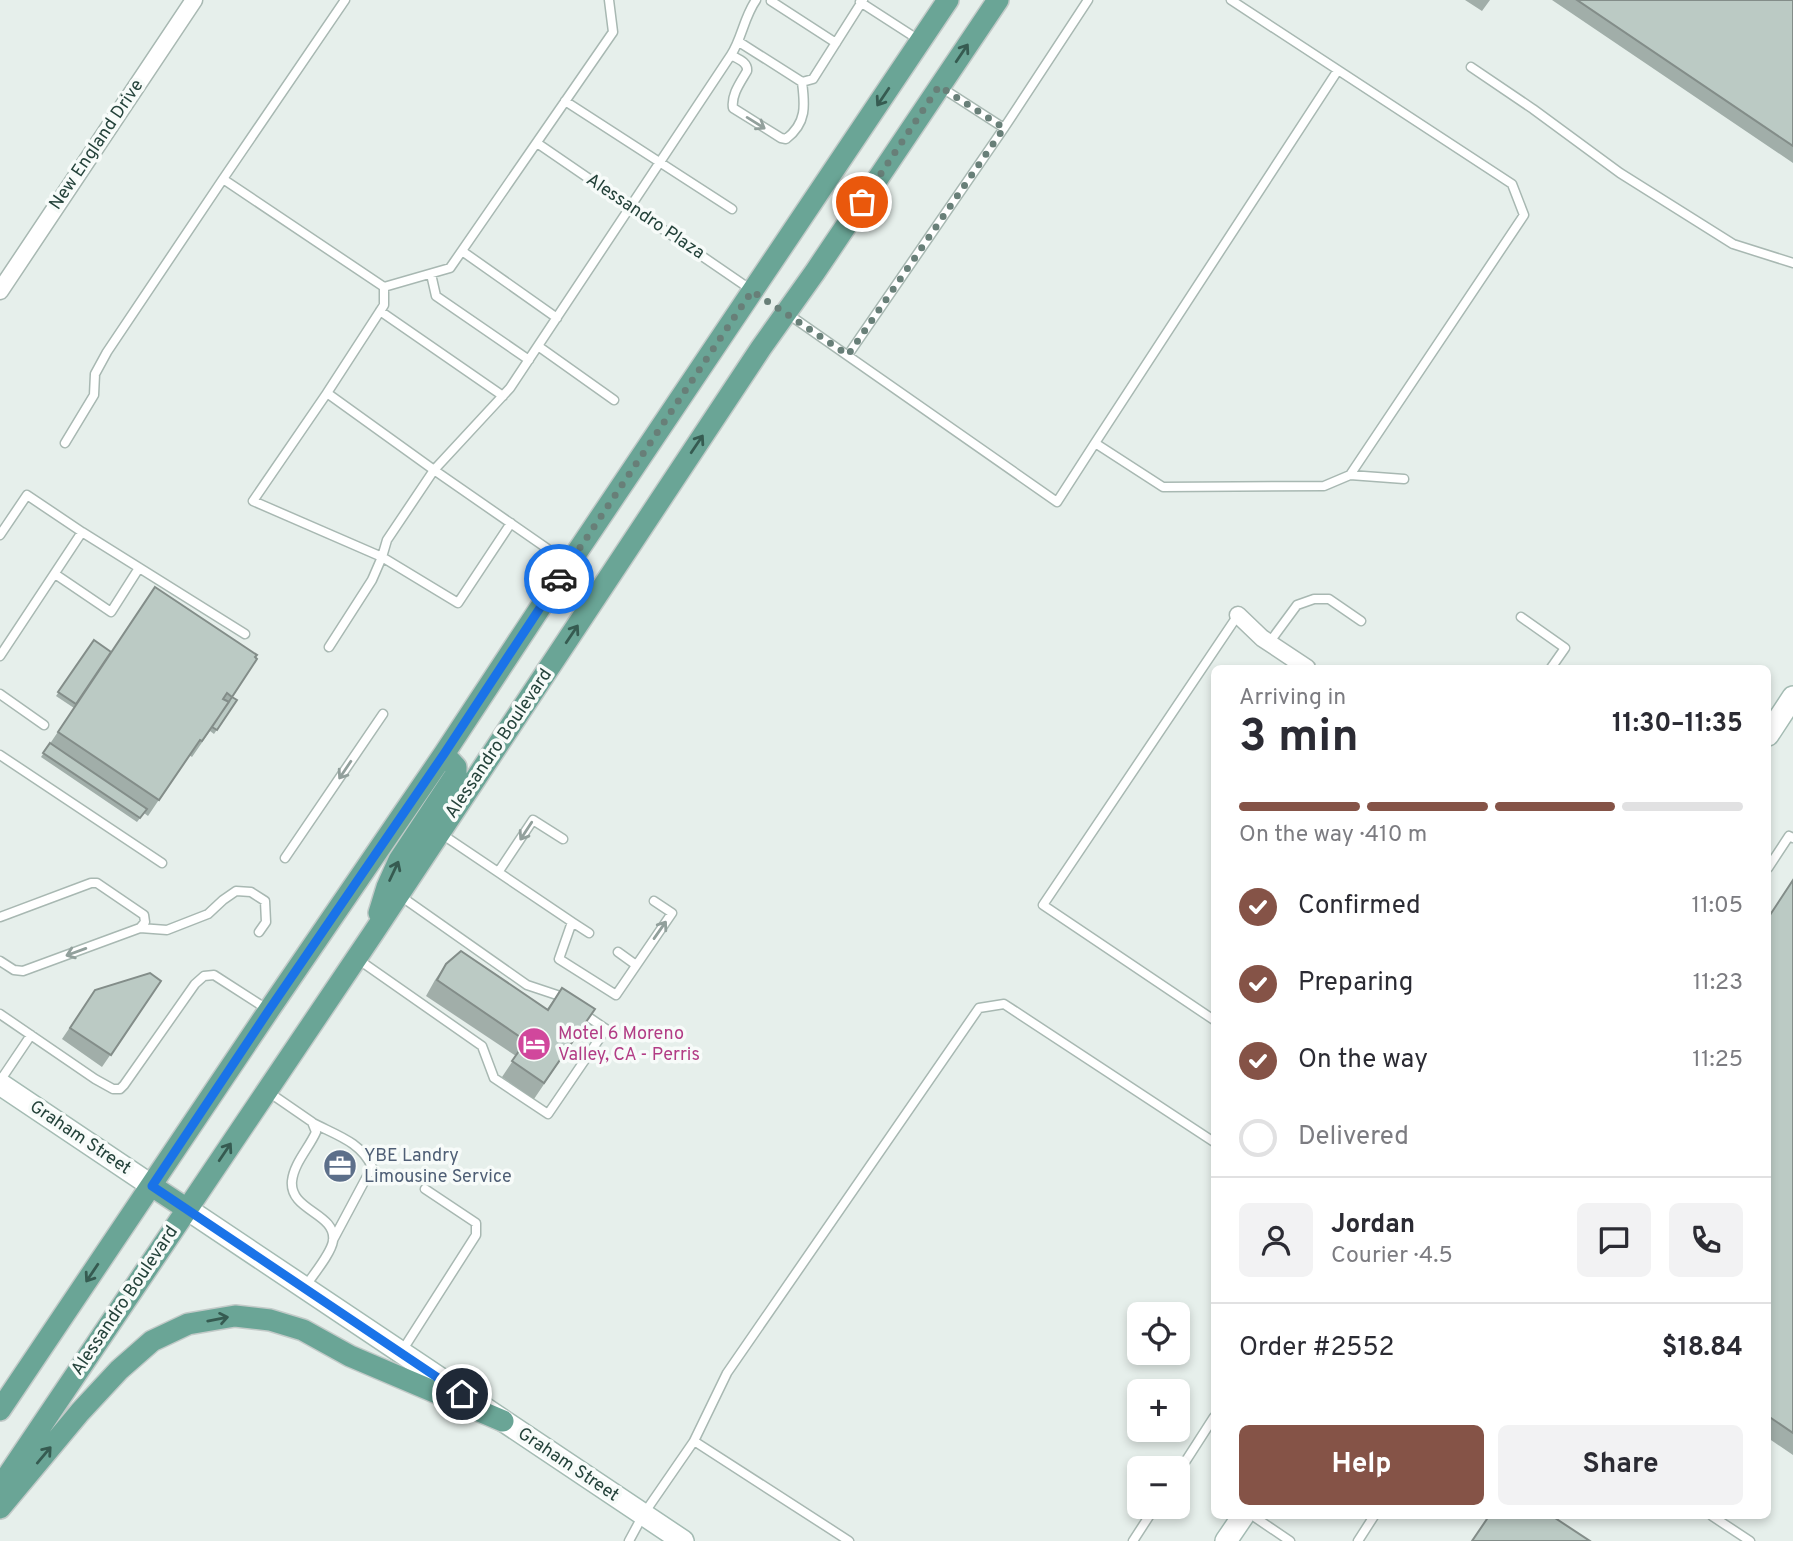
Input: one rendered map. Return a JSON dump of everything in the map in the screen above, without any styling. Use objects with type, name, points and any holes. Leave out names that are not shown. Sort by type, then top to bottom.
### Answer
[{"type":"main road","points":[[0,1410],[444,754],[948,0]]},
{"type":"main road","name":"Alessandro Boulevard","points":[[0,1487],[399,895],[785,312],[815,272],[998,0]]},
{"type":"main road","points":[[752,291],[785,312]]},
{"type":"main road","points":[[372,935],[387,887],[399,860],[456,774],[456,766],[444,754]]},
{"type":"main road","name":"Graham Street","points":[[152,1186],[187,1209]]},
{"type":"main road","points":[[0,1508],[80,1412],[119,1370],[152,1341],[188,1324],[235,1316],[270,1320],[303,1330],[350,1356],[503,1421]]},
{"type":"street","name":"New England Drive","points":[[0,291],[194,0]]},
{"type":"street","points":[[1238,615],[1269,643],[1302,665]]},
{"type":"street","points":[[1771,731],[1791,705]]},
{"type":"street","name":"Graham Street","points":[[0,1082],[152,1186]]},
{"type":"street","name":"Graham Street","points":[[187,1209],[683,1541]]},
{"type":"street","points":[[1226,1541],[1241,1519]]},
{"type":"lane","points":[[65,443],[94,395],[95,374],[107,352],[345,0]]},
{"type":"lane","points":[[223,179],[383,287],[450,268],[613,32],[609,0]]},
{"type":"lane","points":[[329,647],[372,580],[387,540],[434,470],[503,396],[538,346],[732,55],[750,8],[756,0]]},
{"type":"lane","points":[[848,355],[1004,128],[1088,0]]},
{"type":"lane","points":[[1231,0],[1512,184],[1524,215],[1350,475]]},
{"type":"lane","points":[[771,1],[836,43]]},
{"type":"lane","points":[[739,42],[802,82],[813,79],[861,1],[920,41]]},
{"type":"lane","points":[[732,55],[747,67],[734,96],[733,108],[781,138],[790,136],[802,120],[805,108],[802,82]]},
{"type":"lane","points":[[1471,67],[1620,173],[1733,244],[1793,263]]},
{"type":"lane","points":[[785,312],[1057,502],[1338,70]]},
{"type":"lane","points":[[939,86],[1004,128]]},
{"type":"lane","points":[[565,102],[733,209]]},
{"type":"lane","name":"Alessandro Plaza","points":[[537,143],[752,291]]},
{"type":"lane","points":[[462,251],[557,318]]},
{"type":"lane","points":[[430,274],[436,296],[529,359]]},
{"type":"lane","points":[[383,287],[384,305],[253,501],[382,557],[458,603],[511,523]]},
{"type":"lane","points":[[380,311],[503,396]]},
{"type":"lane","points":[[538,346],[614,400]]},
{"type":"lane","points":[[327,393],[569,564]]},
{"type":"lane","points":[[1095,443],[1163,487],[1324,486],[1350,475],[1404,479]]},
{"type":"lane","points":[[0,535],[27,495],[245,634]]},
{"type":"lane","points":[[0,656],[82,532]]},
{"type":"lane","points":[[55,574],[111,612],[139,568]]},
{"type":"lane","points":[[1269,643],[1297,605],[1314,599],[1329,599],[1361,621]]},
{"type":"lane","points":[[1211,1018],[1043,905],[1238,615]]},
{"type":"lane","points":[[1521,617],[1565,648],[1553,665]]},
{"type":"lane","points":[[0,694],[44,724]]},
{"type":"lane","points":[[285,859],[383,714]]},
{"type":"lane","points":[[0,755],[162,863]]},
{"type":"lane","points":[[499,872],[533,820],[563,839]]},
{"type":"lane","points":[[440,833],[589,933]]},
{"type":"lane","points":[[1771,863],[1789,836],[1793,838]]},
{"type":"lane","points":[[0,917],[97,883],[144,915],[145,922],[140,929]]},
{"type":"lane","points":[[0,961],[14,970],[23,971],[140,929],[167,930],[208,914],[236,891],[251,891],[265,901],[265,922],[259,932]]},
{"type":"lane","points":[[356,958],[482,1046],[494,1078],[548,1114],[606,1029],[557,995],[527,985],[399,895]]},
{"type":"lane","points":[[572,922],[559,959],[616,995],[672,913],[654,901]]},
{"type":"lane","points":[[618,953],[636,965]]},
{"type":"lane","points":[[0,1014],[95,1079],[113,1089],[120,1089],[195,984],[204,976],[214,975],[269,1010]]},
{"type":"lane","points":[[629,1541],[643,1515],[694,1441],[727,1373],[979,1008],[1004,1004],[1211,1140]]},
{"type":"lane","points":[[0,1082],[31,1035]]},
{"type":"lane","points":[[267,1091],[312,1122],[354,1144],[366,1155],[372,1167],[331,1248],[305,1287]]},
{"type":"lane","points":[[312,1122],[316,1132],[297,1166],[292,1179],[292,1189],[303,1205],[325,1221],[332,1231],[333,1240]]},
{"type":"lane","points":[[401,1352],[476,1235],[476,1223],[425,1189]]},
{"type":"lane","points":[[1189,1456],[1211,1422]]},
{"type":"lane","points":[[694,1441],[849,1541]]},
{"type":"lane","points":[[1133,1541],[1147,1519]]},
{"type":"lane","points":[[1257,1519],[1290,1541]]},
{"type":"lane","points":[[1358,1541],[1372,1519]]},
{"type":"lane","points":[[1717,1519],[1750,1541]]},
{"type":"building","points":[[1577,0],[1793,0],[1793,146]]},
{"type":"building","points":[[155,587],[257,655],[232,697],[227,693],[223,699],[229,702],[159,800],[58,732]]},
{"type":"building","points":[[94,640],[111,652],[76,704],[58,692]]},
{"type":"building","points":[[232,697],[237,700],[217,730],[212,727]]},
{"type":"building","points":[[50,743],[147,809],[140,818],[43,753]]},
{"type":"building","points":[[1793,880],[1793,1433],[1771,1418],[1771,913]]},
{"type":"building","name":"Motel 6 Moreno Valley, CA - Perris","points":[[461,951],[548,1010],[562,988],[595,1009],[544,1083],[512,1061],[526,1041],[437,980],[446,964]]},
{"type":"building","points":[[150,973],[161,981],[111,1055],[70,1028],[95,990]]},
{"type":"building","points":[[1487,1519],[1557,1519],[1590,1541],[1472,1541]]},
{"type":"way so far","points":[[559,579],[752,291],[848,355],[1004,128],[939,86],[862,202]]},
{"type":"place","name":"Motel 6 Moreno Valley, CA - Perris","points":[[534,1044]]},
{"type":"place","name":"YBE Landry Limousine Service","points":[[340,1166]]},
{"type":"route","points":[[462,1394],[152,1186],[559,579]]}]
